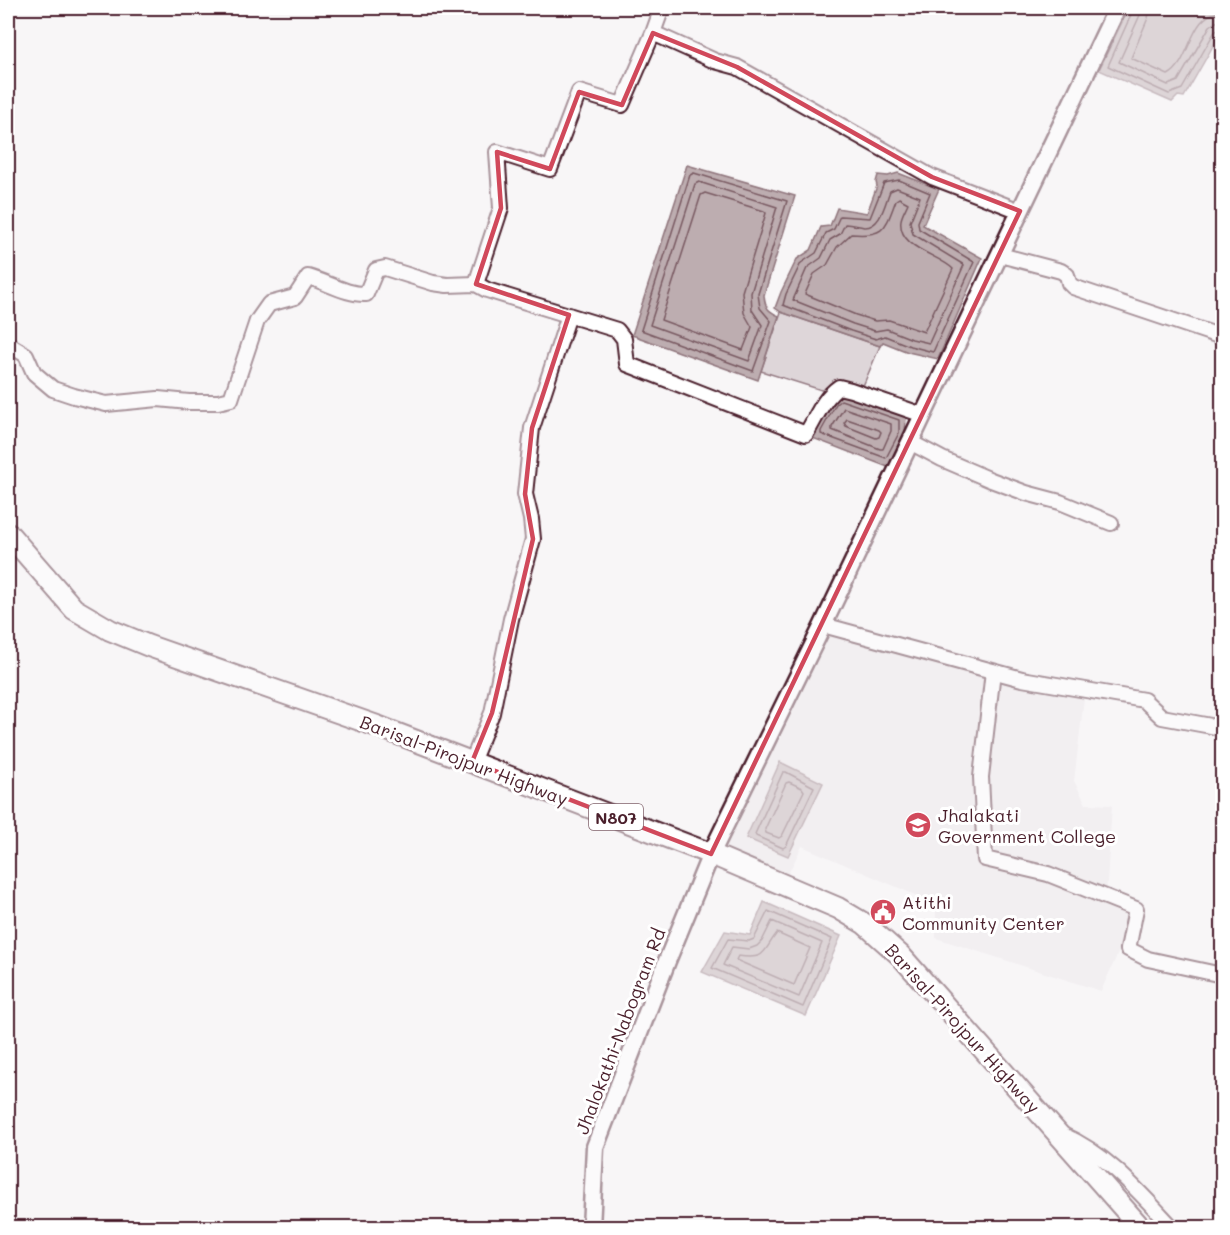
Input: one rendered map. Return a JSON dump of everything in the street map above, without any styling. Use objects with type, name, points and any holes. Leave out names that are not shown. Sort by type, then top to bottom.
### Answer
[{"type":"highway","name":"Barisal-Pirojpur Highway","points":[[8,533],[74,609],[110,630],[148,646],[366,722],[711,854],[838,908],[866,924],[901,956],[1142,1227]]},
{"type":"main road","name":"Jhalokathi-Nabogram Rd","points":[[591,1227],[595,1147],[711,854],[1118,8]]},
{"type":"street","points":[[476,284],[501,208],[497,152],[549,169],[579,92],[622,105],[662,8]]},
{"type":"street","points":[[653,33],[715,61],[737,67],[932,177],[1020,211]]},
{"type":"street","points":[[1000,255],[1060,272],[1067,275],[1073,287],[1222,337]]},
{"type":"street","points":[[8,344],[26,356],[34,373],[53,389],[74,396],[106,404],[158,399],[218,402],[231,399],[256,321],[268,304],[295,297],[308,277],[325,281],[356,295],[366,294],[376,270],[385,268],[447,285],[476,284],[488,290],[617,330],[624,339],[627,364],[806,434],[831,393],[839,387],[923,415]]},
{"type":"street","points":[[472,762],[492,713],[511,619],[533,539],[525,494],[532,428],[569,315]]},
{"type":"street","points":[[910,442],[991,480],[1060,502],[1111,523]]},
{"type":"street","points":[[823,625],[1022,679],[1144,700],[1162,717],[1222,728]]},
{"type":"street","points":[[993,671],[981,777],[985,860],[1048,874],[1136,909],[1128,949],[1148,959],[1222,975]]},
{"type":"street","points":[[1056,1132],[1082,1144],[1093,1152],[1136,1189],[1173,1227]]},
{"type":"highlighted area","points":[[653,33],[737,67],[932,177],[1020,211],[711,854],[472,762],[492,713],[533,539],[525,494],[532,428],[569,315],[476,284],[501,208],[497,152],[550,169],[579,92],[622,105]]},
{"type":"shaded area","points":[[781,312],[880,346],[860,393],[831,393],[761,371]]},
{"type":"shaded area","name":"Jhalakati Government College","points":[[823,625],[1085,690],[1074,781],[1086,804],[1112,805],[1106,897],[1133,920],[1101,991],[936,938],[936,904],[802,846],[783,884],[711,854]]},
{"type":"water","points":[[1129,8],[1222,8],[1222,30],[1184,97],[1178,96],[1172,102],[1099,70]]},
{"type":"water","points":[[687,165],[795,196],[764,295],[768,308],[779,316],[758,380],[632,335]]},
{"type":"water","points":[[898,173],[939,189],[923,225],[982,258],[938,359],[908,352],[883,342],[880,346],[775,308],[797,259],[811,250],[821,227],[830,226],[837,208],[867,213],[877,186],[878,175],[888,176]]},
{"type":"water","points":[[837,394],[845,394],[906,415],[905,435],[888,467],[810,437]]},
{"type":"water","points":[[780,762],[823,783],[788,856],[746,838]]},
{"type":"water","points":[[764,902],[841,936],[806,1016],[702,972],[725,931],[750,935]]},
{"type":"place","name":"Jhalakati Government College","points":[[918,825]]},
{"type":"place","name":"Atithi Community Center","points":[[883,912]]}]
